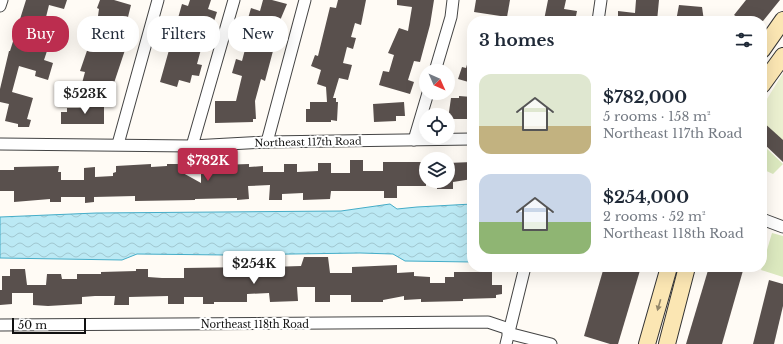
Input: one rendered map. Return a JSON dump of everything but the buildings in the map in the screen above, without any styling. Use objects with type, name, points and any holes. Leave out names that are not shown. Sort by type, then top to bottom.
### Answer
[{"type":"street","points":[[0,6],[2,0]]},
{"type":"street","points":[[118,144],[158,0]]},
{"type":"street","points":[[192,146],[234,0]]},
{"type":"street","points":[[267,142],[305,0]]},
{"type":"street","points":[[437,64],[451,17],[453,0]]},
{"type":"street","points":[[599,16],[601,0]]},
{"type":"street","points":[[767,43],[783,20]]},
{"type":"street","points":[[767,78],[783,56]]},
{"type":"street","points":[[414,140],[426,100]]},
{"type":"street","name":"Northeast 117th Road","points":[[0,144],[42,146],[118,144],[192,146],[267,142],[467,139]]},
{"type":"street","points":[[767,221],[783,227]]},
{"type":"street","points":[[508,335],[524,272]]},
{"type":"street","points":[[647,344],[668,272]]},
{"type":"street","points":[[668,344],[686,272]]},
{"type":"street","name":"Northeast 118th Road","points":[[0,325],[488,322],[508,335],[551,344]]},
{"type":"green space","points":[[783,73],[783,162],[767,132],[767,99]]},
{"type":"green space","points":[[767,149],[783,164],[773,174],[767,171]]},
{"type":"green space","points":[[772,233],[783,236],[783,277],[767,272],[767,250]]},
{"type":"water","points":[[390,204],[397,209],[467,204],[467,262],[405,261],[393,254],[360,253],[226,255],[137,254],[122,260],[0,258],[0,217],[96,213],[341,211]]}]
